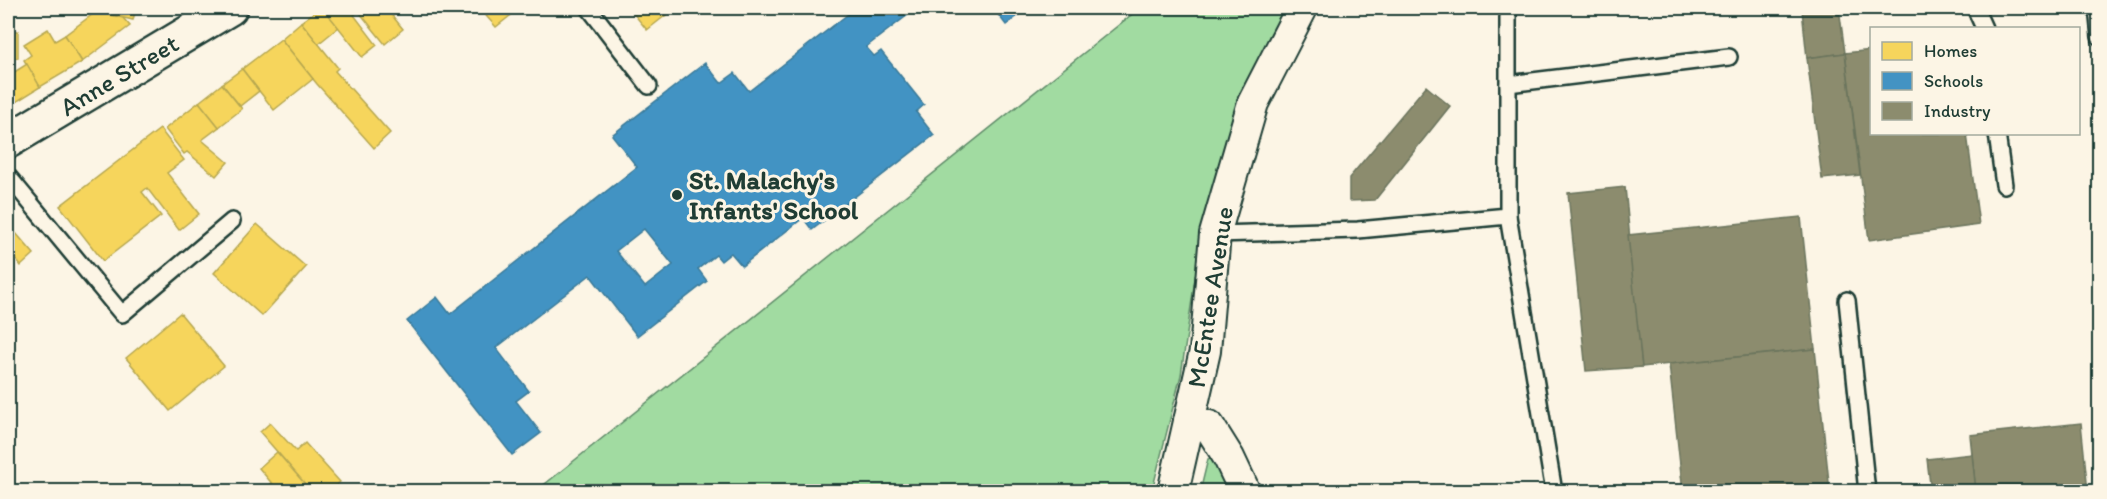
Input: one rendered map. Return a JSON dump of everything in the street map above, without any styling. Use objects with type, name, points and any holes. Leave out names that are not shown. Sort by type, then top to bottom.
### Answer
[{"type":"main road","name":"Anne Street","points":[[8,141],[230,8]]},
{"type":"street","name":"McEntee Avenue","points":[[1173,492],[1205,351],[1215,234],[1253,103],[1302,8]]},
{"type":"street","points":[[1189,421],[1209,426],[1229,458],[1245,492]]},
{"type":"lane","points":[[589,8],[649,86]]},
{"type":"lane","points":[[1508,8],[1508,216],[1554,492]]},
{"type":"lane","points":[[1975,8],[1984,27]]},
{"type":"lane","points":[[2097,8],[2100,37]]},
{"type":"lane","points":[[1508,84],[1729,57]]},
{"type":"lane","points":[[1997,135],[2004,185]]},
{"type":"lane","points":[[8,176],[122,314],[232,221]]},
{"type":"lane","points":[[1215,234],[1349,231],[1508,216]]},
{"type":"lane","points":[[1847,300],[1867,492]]},
{"type":"green space","points":[[1140,8],[1284,8],[1197,265],[1181,375],[1152,491],[535,492]]},
{"type":"green space","points":[[1218,458],[1230,491],[1200,492],[1208,459]]},
{"type":"building: Homes","points":[[81,8],[136,8],[133,20]]},
{"type":"building: Homes","points":[[323,8],[339,27],[318,44],[301,22]]},
{"type":"building: Homes","points":[[323,8],[356,8],[359,11],[354,15],[377,45],[362,57]]},
{"type":"building: Homes","points":[[356,8],[386,8],[403,29],[385,44]]},
{"type":"building: Homes","points":[[479,8],[520,8],[496,27]]},
{"type":"building: Homes","points":[[629,8],[675,8],[647,30]]},
{"type":"building: Homes","points":[[97,11],[123,18],[130,26],[82,62],[65,35]]},
{"type":"building: Homes","points":[[301,22],[338,68],[335,71],[390,133],[374,148],[317,84],[281,39]]},
{"type":"building: Homes","points":[[48,29],[55,41],[65,35],[82,62],[40,87],[24,60],[31,55],[24,44]]},
{"type":"building: Homes","points":[[8,31],[18,31],[18,58],[8,58]]},
{"type":"building: Homes","points":[[281,39],[313,79],[274,110],[242,69]]},
{"type":"building: Homes","points":[[27,64],[40,87],[8,107],[8,76]]},
{"type":"building: Homes","points":[[242,69],[259,91],[240,106],[222,84]]},
{"type":"building: Homes","points":[[222,84],[242,109],[219,127],[199,102]]},
{"type":"building: Homes","points":[[199,102],[219,127],[202,140],[228,162],[216,176],[187,152],[184,154],[165,129]]},
{"type":"building: Homes","points":[[160,129],[184,160],[167,173],[199,214],[179,230],[147,188],[142,192],[161,216],[103,261],[60,206]]},
{"type":"building: Homes","points":[[8,224],[34,254],[21,266],[8,250]]},
{"type":"building: Homes","points":[[257,224],[306,267],[262,316],[214,273]]},
{"type":"building: Homes","points":[[180,313],[224,366],[170,411],[126,358]]},
{"type":"building: Homes","points":[[270,423],[296,451],[305,443],[340,482],[329,492],[312,492],[260,432]]},
{"type":"building: Homes","points":[[277,452],[312,492],[279,492],[259,468]]},
{"type":"building: Homes","points":[[272,483],[279,492],[263,492]]},
{"type":"building: Schools","points":[[856,8],[917,8],[866,47],[874,56],[881,51],[924,105],[916,112],[934,135],[812,230],[803,218],[742,266],[731,253],[721,261],[716,255],[698,269],[707,281],[637,336],[590,275],[496,348],[529,391],[516,401],[541,433],[512,455],[407,321],[437,297],[450,314],[637,167],[612,135],[705,63],[721,83],[735,73],[749,91]],"holes":[[[644,229],[673,265],[645,287],[616,251]]]},
{"type":"building: Schools","points":[[993,8],[1028,8],[1006,25]]},
{"type":"building: Industry","points":[[1839,8],[1845,53],[1807,58],[1802,10]]},
{"type":"building: Industry","points":[[1870,50],[1870,135],[1967,135],[1979,225],[1869,240],[1845,53]]},
{"type":"building: Industry","points":[[1845,53],[1860,175],[1822,179],[1807,58]]},
{"type":"building: Industry","points":[[1426,86],[1450,106],[1375,200],[1349,201],[1349,178]]},
{"type":"building: Industry","points":[[1625,187],[1642,367],[1586,371],[1568,193]]},
{"type":"building: Industry","points":[[1801,217],[1815,349],[1642,367],[1628,235]]},
{"type":"building: Industry","points":[[1815,349],[1830,492],[1683,492],[1669,364]]},
{"type":"building: Industry","points":[[2081,423],[2088,492],[1976,492],[1970,435]]},
{"type":"building: Industry","points":[[1972,454],[1976,492],[1931,492],[1927,459]]},
{"type":"place","name":"St. Malachy's Infants' School","points":[[677,195]]}]
